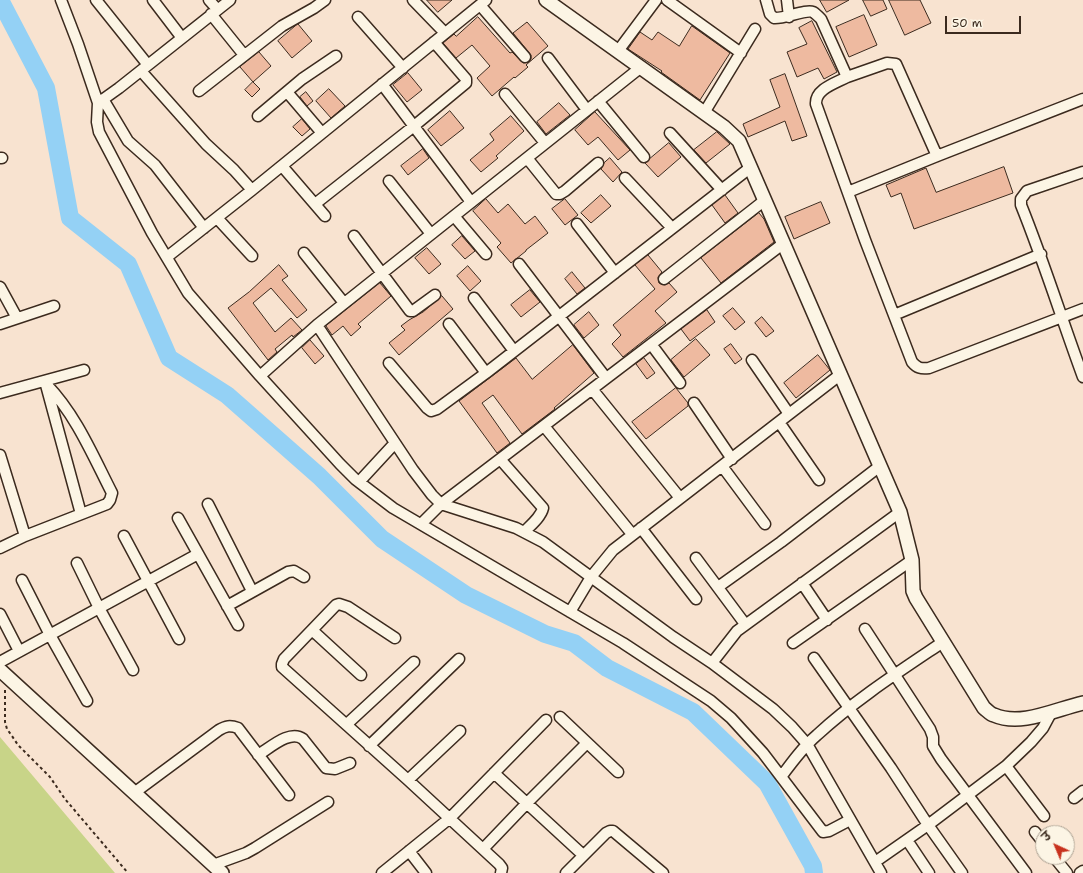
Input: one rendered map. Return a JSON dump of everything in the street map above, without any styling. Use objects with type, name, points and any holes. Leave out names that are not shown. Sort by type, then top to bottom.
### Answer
[{"type":"street","points":[[61,0],[101,101],[128,141],[161,172],[204,228]]},
{"type":"street","points":[[96,0],[144,68],[206,144],[234,170],[252,190]]},
{"type":"street","points":[[153,0],[182,38]]},
{"type":"street","points":[[209,0],[214,12],[244,55]]},
{"type":"street","points":[[230,0],[101,101],[97,122],[99,132],[152,233],[192,297],[260,376],[340,464],[359,482],[378,497],[421,524],[629,647],[711,701],[731,718],[749,737],[781,776],[823,832],[829,831],[850,820]]},
{"type":"street","points":[[413,0],[445,33]]},
{"type":"street","points":[[546,0],[704,113],[739,141],[900,512],[912,560],[913,591],[984,708],[993,715],[1014,719],[1051,713],[1083,703]]},
{"type":"street","points":[[618,51],[656,0]]},
{"type":"street","points":[[667,0],[741,53]]},
{"type":"street","points":[[766,0],[770,14],[774,18],[780,19],[813,12],[821,19],[847,77]]},
{"type":"street","points":[[787,0],[789,17]]},
{"type":"street","points":[[199,91],[288,21],[307,12],[322,1]]},
{"type":"street","points":[[167,257],[282,166],[483,2],[525,57]]},
{"type":"street","points":[[358,17],[403,68]]},
{"type":"street","points":[[704,113],[755,29]]},
{"type":"street","points":[[315,204],[466,83],[461,74],[434,42]]},
{"type":"street","points":[[258,116],[287,92],[336,56]]},
{"type":"street","points":[[548,58],[587,110]]},
{"type":"street","points":[[937,156],[896,64],[887,63],[847,77],[822,90],[816,99],[816,104],[848,192],[912,362],[921,369],[929,368],[1083,309]]},
{"type":"street","points":[[260,376],[344,303],[640,68]]},
{"type":"street","points":[[382,84],[471,202]]},
{"type":"street","points":[[287,92],[322,133]]},
{"type":"street","points":[[505,94],[545,143]]},
{"type":"street","points":[[848,192],[1083,100]]},
{"type":"street","points":[[598,101],[644,157]]},
{"type":"street","points":[[670,133],[722,190]]},
{"type":"street","points":[[527,158],[556,194],[560,194],[565,191],[598,163]]},
{"type":"street","points":[[282,166],[325,216]]},
{"type":"street","points":[[389,363],[426,408],[431,411],[436,409],[486,373],[751,168]]},
{"type":"street","points":[[1083,172],[1028,191],[1021,199],[1021,205],[1041,254],[1061,318],[1083,377]]},
{"type":"street","points":[[625,178],[672,228]]},
{"type":"street","points":[[389,181],[432,234]]},
{"type":"street","points":[[664,279],[765,200]]},
{"type":"street","points":[[454,216],[486,254]]},
{"type":"street","points":[[217,218],[252,256]]},
{"type":"street","points":[[577,224],[615,273]]},
{"type":"street","points":[[354,236],[410,311],[413,311],[434,295]]},
{"type":"street","points":[[421,524],[441,504],[784,243]]},
{"type":"street","points":[[304,253],[344,303]]},
{"type":"street","points":[[894,315],[1041,254]]},
{"type":"street","points":[[519,264],[606,378]]},
{"type":"street","points":[[0,287],[17,318]]},
{"type":"street","points":[[474,298],[514,351]]},
{"type":"street","points":[[0,324],[54,306]]},
{"type":"street","points":[[449,324],[486,373]]},
{"type":"street","points":[[317,325],[395,443],[427,489],[441,504],[524,532],[543,542],[673,637],[712,663],[773,710],[792,727],[807,744],[880,873]]},
{"type":"street","points":[[651,344],[680,384]]},
{"type":"street","points":[[752,360],[789,414]]},
{"type":"street","points":[[0,393],[46,383],[84,370]]},
{"type":"street","points":[[570,612],[591,577],[613,550],[841,374]]},
{"type":"street","points":[[46,383],[81,514]]},
{"type":"street","points":[[0,548],[25,536],[107,504],[112,493],[70,413],[59,397],[46,383]]},
{"type":"street","points":[[592,389],[680,498]]},
{"type":"street","points":[[694,403],[732,459]]},
{"type":"street","points":[[779,422],[819,480]]},
{"type":"street","points":[[544,426],[696,599]]},
{"type":"street","points":[[359,482],[395,443]]},
{"type":"street","points":[[0,455],[25,536]]},
{"type":"street","points":[[500,459],[543,508],[539,516],[524,532]]},
{"type":"street","points":[[722,466],[765,524]]},
{"type":"street","points":[[718,588],[880,466]]},
{"type":"street","points":[[208,504],[252,591]]},
{"type":"street","points":[[712,663],[729,640],[745,624],[900,512]]},
{"type":"street","points":[[178,518],[238,625]]},
{"type":"street","points":[[124,536],[179,639]]},
{"type":"street","points":[[0,662],[198,554]]},
{"type":"street","points":[[696,558],[745,624]]},
{"type":"street","points":[[793,643],[912,560]]},
{"type":"street","points":[[76,563],[133,670]]},
{"type":"street","points":[[227,606],[288,572],[294,571],[304,577]]},
{"type":"street","points":[[22,580],[50,635],[87,701]]},
{"type":"street","points":[[802,583],[827,620]]},
{"type":"street","points":[[395,638],[348,608],[339,604],[336,605],[284,659],[282,667],[347,724],[369,746],[499,864],[502,868],[501,873]]},
{"type":"street","points":[[0,614],[19,652]]},
{"type":"street","points":[[865,629],[930,729],[933,738],[933,746],[968,796],[1026,873]]},
{"type":"street","points":[[312,630],[361,675]]},
{"type":"street","points":[[781,776],[807,744],[821,731],[895,675],[943,642]]},
{"type":"street","points":[[814,658],[962,873]]},
{"type":"street","points":[[369,746],[458,659]]},
{"type":"street","points":[[347,724],[414,662]]},
{"type":"street","points":[[2,672],[217,869],[255,848],[328,802]]},
{"type":"street","points":[[875,862],[968,796],[1006,766],[1032,742],[1043,728],[1051,713]]},
{"type":"street","points":[[560,718],[618,772]]},
{"type":"street","points":[[382,873],[450,818],[546,720]]},
{"type":"street","points":[[134,793],[219,730],[226,726],[232,726],[238,728],[289,795]]},
{"type":"street","points":[[408,780],[460,731]]},
{"type":"street","points":[[258,755],[290,736],[299,736],[326,768],[335,769],[350,763]]},
{"type":"street","points":[[483,849],[527,802],[588,743]]},
{"type":"street","points":[[1006,766],[1044,816]]},
{"type":"street","points":[[494,773],[583,855]]},
{"type":"street","points":[[1074,798],[1083,791]]},
{"type":"street","points":[[570,872],[583,855],[606,833],[613,831],[663,873]]},
{"type":"street","points":[[907,840],[929,873]]},
{"type":"street","points":[[409,851],[426,873]]},
{"type":"path","points":[[2,672],[4,714],[7,729],[18,745],[50,777],[65,799],[128,873]]},
{"type":"green space","points":[[0,737],[115,873],[0,873]]},
{"type":"building","points":[[427,0],[452,0],[438,12]]},
{"type":"building","points":[[820,0],[849,0],[827,12]]},
{"type":"building","points":[[863,0],[883,0],[887,9],[871,16]]},
{"type":"building","points":[[889,0],[920,0],[931,23],[905,35]]},
{"type":"building","points":[[864,15],[877,45],[849,57],[836,27]]},
{"type":"building","points":[[478,17],[510,53],[512,52],[523,63],[529,62],[531,55],[513,33],[527,22],[548,46],[526,65],[528,67],[492,96],[477,78],[490,66],[472,45],[456,58],[443,43],[454,34],[456,36]]},
{"type":"building","points":[[812,21],[837,72],[824,79],[818,68],[797,77],[787,52],[807,44],[799,28]]},
{"type":"building","points":[[298,24],[312,41],[292,58],[278,41]]},
{"type":"building","points":[[692,26],[730,53],[700,100],[661,72],[662,71],[628,49],[640,32],[652,40],[658,32],[679,46]]},
{"type":"building","points":[[259,52],[271,66],[253,82],[240,67]]},
{"type":"building","points":[[408,73],[422,90],[407,102],[393,85]]},
{"type":"building","points":[[785,74],[807,136],[792,141],[785,121],[748,137],[743,124],[780,107],[770,80]]},
{"type":"building","points":[[253,82],[260,89],[252,97],[245,90]]},
{"type":"building","points":[[329,89],[345,106],[331,118],[316,101]]},
{"type":"building","points":[[306,92],[313,101],[307,106],[300,97]]},
{"type":"building","points":[[559,103],[570,115],[546,134],[537,122]]},
{"type":"building","points":[[450,111],[464,128],[441,146],[428,130]]},
{"type":"building","points":[[595,112],[630,150],[618,160],[598,137],[588,145],[575,130]]},
{"type":"building","points":[[511,116],[524,131],[496,156],[498,158],[481,172],[470,160],[494,140],[490,134]]},
{"type":"building","points":[[302,119],[310,129],[302,136],[293,127]]},
{"type":"building","points":[[717,132],[730,144],[706,163],[694,150]]},
{"type":"building","points":[[669,143],[681,157],[658,177],[645,163]]},
{"type":"building","points":[[423,149],[429,158],[408,175],[401,166]]},
{"type":"building","points":[[610,158],[622,172],[613,182],[601,169],[604,163]]},
{"type":"building","points":[[1004,167],[1013,193],[914,229],[901,193],[891,197],[886,185],[926,168],[936,192]]},
{"type":"building","points":[[601,195],[611,206],[591,223],[581,213]]},
{"type":"building","points":[[725,195],[738,213],[725,223],[712,205]]},
{"type":"building","points":[[486,199],[498,213],[508,204],[525,224],[535,216],[548,233],[511,263],[497,247],[501,243],[473,211]]},
{"type":"building","points":[[565,199],[578,215],[565,225],[552,209]]},
{"type":"building","points":[[821,202],[830,223],[794,239],[785,217]]},
{"type":"building","points":[[759,213],[764,219],[774,242],[721,283],[701,258]]},
{"type":"building","points":[[462,236],[475,251],[465,259],[452,245]]},
{"type":"building","points":[[427,248],[441,264],[429,274],[415,258]]},
{"type":"building","points":[[648,255],[662,272],[658,277],[659,283],[665,285],[669,283],[677,292],[655,311],[666,323],[623,357],[612,344],[621,335],[613,325],[655,289],[635,265]]},
{"type":"building","points":[[279,265],[288,276],[282,280],[307,310],[297,318],[271,288],[253,303],[275,332],[291,318],[302,330],[293,337],[292,335],[275,349],[277,352],[268,360],[228,308],[249,292]]},
{"type":"building","points":[[468,266],[481,281],[470,291],[457,276]]},
{"type":"building","points":[[572,272],[585,288],[577,294],[565,279]]},
{"type":"building","points":[[380,283],[391,296],[358,324],[361,327],[351,336],[343,326],[332,335],[326,326]]},
{"type":"building","points":[[530,290],[540,302],[521,317],[511,305]]},
{"type":"building","points":[[442,296],[453,309],[399,355],[389,343],[405,330],[401,326],[423,312]]},
{"type":"building","points":[[733,308],[745,322],[735,330],[723,316]]},
{"type":"building","points":[[707,310],[715,322],[690,341],[681,329]]},
{"type":"building","points":[[589,312],[599,325],[584,338],[574,325]]},
{"type":"building","points":[[762,317],[774,331],[766,337],[755,323]]},
{"type":"building","points":[[696,339],[710,355],[684,377],[671,360]]},
{"type":"building","points":[[310,340],[324,356],[315,364],[302,348]]},
{"type":"building","points":[[731,344],[742,359],[735,364],[724,349]]},
{"type":"building","points":[[573,345],[594,373],[554,408],[555,409],[522,434],[493,395],[482,403],[510,443],[497,453],[459,401],[516,358],[532,379]]},
{"type":"building","points":[[818,355],[830,370],[796,398],[784,383]]},
{"type":"building","points":[[644,358],[655,373],[647,379],[636,364]]},
{"type":"building","points":[[676,388],[688,403],[688,406],[646,439],[632,422]]},
{"type":"waterway","points":[[0,0],[46,88],[70,218],[128,264],[169,358],[227,395],[319,476],[382,539],[466,595],[545,634],[574,643],[607,668],[693,712],[767,783],[813,866],[814,873]]}]
